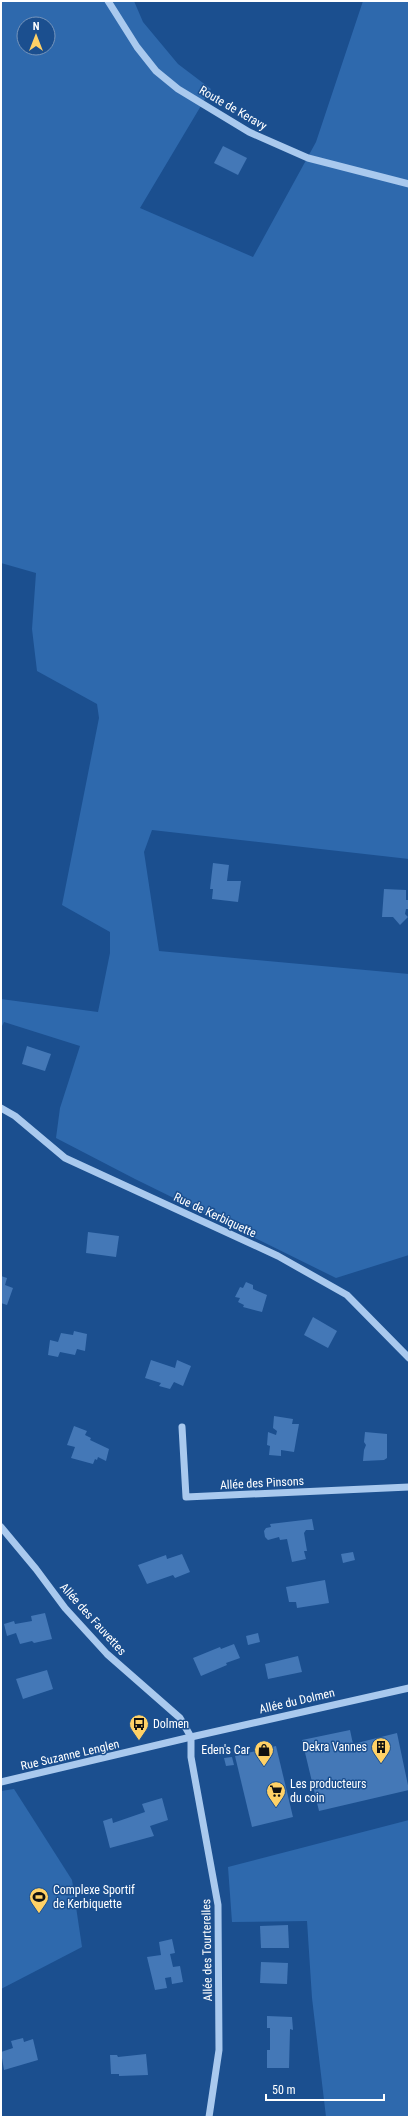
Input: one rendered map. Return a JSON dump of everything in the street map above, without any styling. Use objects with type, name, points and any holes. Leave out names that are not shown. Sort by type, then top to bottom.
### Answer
[{"type":"street","name":"Route de Keravy","points":[[108,1],[136,47],[156,71],[178,88],[249,132],[308,158],[409,184]]},
{"type":"street","name":"Rue de Kerbiquette","points":[[1,1108],[14,1116],[65,1158],[278,1256],[347,1295],[409,1358]]},
{"type":"street","name":"Allée des Pinsons","points":[[182,1427],[186,1497],[409,1487]]},
{"type":"street","name":"Allée des Fauvettes","points":[[1,1528],[36,1569],[64,1608],[107,1654],[180,1718],[191,1737]]},
{"type":"street","name":"Allée du Dolmen","points":[[191,1737],[409,1688]]},
{"type":"street","name":"Rue Suzanne Lenglen","points":[[1,1782],[191,1737]]},
{"type":"street","name":"Allée des Tourterelles","points":[[191,1737],[191,1757],[218,1905],[219,2050],[209,2117]]},
{"type":"shaded area","points":[[1,1],[134,1],[143,22],[178,64],[211,89],[140,208],[253,257],[316,142],[363,1],[409,1],[409,859],[152,830],[144,852],[159,951],[409,974],[409,1255],[336,1278],[135,1179],[56,1138],[60,1108],[80,1046],[4,1022],[1,1028],[1,999],[98,1012],[110,953],[110,932],[62,905],[99,718],[97,704],[37,671],[32,629],[36,573],[1,563]]},
{"type":"shaded area","name":"Complexe Sportif de Kerbiquette","points":[[14,1789],[72,1880],[82,1947],[1,1989],[1,1791]]},
{"type":"shaded area","points":[[409,1820],[409,2117],[326,2117],[312,1998],[307,1921],[232,1922],[228,1867]]},
{"type":"building","points":[[223,146],[247,158],[238,175],[214,163]]},
{"type":"building","points":[[213,863],[229,865],[227,881],[241,881],[238,902],[212,899],[213,889],[210,889]]},
{"type":"building","points":[[384,889],[406,890],[406,900],[409,900],[408,909],[406,909],[405,914],[408,917],[400,925],[393,917],[382,917]]},
{"type":"building","points":[[27,1046],[51,1054],[45,1071],[22,1064]]},
{"type":"building","points":[[88,1232],[119,1236],[116,1257],[86,1253]]},
{"type":"building","points":[[1,1276],[7,1278],[5,1285],[13,1288],[7,1305],[1,1303]]},
{"type":"building","points":[[246,1282],[253,1285],[253,1289],[267,1295],[262,1312],[243,1307],[244,1305],[238,1302],[240,1298],[235,1297],[240,1287],[243,1288]]},
{"type":"building","points":[[313,1317],[337,1331],[328,1348],[304,1335]]},
{"type":"building","points":[[74,1331],[87,1334],[85,1351],[77,1349],[75,1355],[60,1352],[58,1357],[48,1355],[50,1340],[58,1342],[61,1333],[73,1335]]},
{"type":"building","points":[[151,1360],[175,1368],[177,1360],[191,1366],[183,1386],[174,1382],[170,1389],[159,1386],[161,1383],[145,1378]]},
{"type":"building","points":[[274,1416],[293,1419],[292,1424],[299,1424],[294,1452],[281,1450],[281,1456],[269,1455],[270,1446],[267,1445],[268,1432],[276,1435],[277,1431],[273,1428]]},
{"type":"building","points":[[74,1426],[87,1431],[85,1435],[91,1438],[90,1440],[109,1449],[106,1461],[98,1457],[97,1460],[95,1459],[93,1464],[71,1458],[75,1447],[67,1445]]},
{"type":"building","points":[[365,1432],[387,1434],[387,1458],[384,1460],[363,1461],[366,1445],[364,1442]]},
{"type":"building","points":[[312,1519],[314,1530],[306,1530],[304,1533],[307,1551],[304,1551],[306,1559],[292,1562],[287,1539],[280,1540],[279,1537],[268,1540],[265,1537],[264,1531],[266,1528],[271,1527],[270,1524]]},
{"type":"building","points":[[353,1552],[355,1560],[343,1563],[341,1554]]},
{"type":"building","points":[[182,1554],[190,1572],[175,1578],[173,1575],[147,1584],[138,1565],[166,1555],[167,1559]]},
{"type":"building","points":[[325,1580],[329,1603],[297,1608],[296,1602],[289,1602],[286,1587]]},
{"type":"building","points":[[45,1613],[52,1639],[20,1644],[16,1633],[7,1636],[4,1624],[14,1621],[15,1624],[32,1621],[31,1616]]},
{"type":"building","points":[[258,1633],[260,1642],[248,1645],[246,1636]]},
{"type":"building","points":[[234,1644],[240,1658],[226,1663],[227,1665],[201,1676],[193,1658],[220,1647],[221,1649]]},
{"type":"building","points":[[298,1656],[302,1672],[268,1679],[265,1664]]},
{"type":"building","points":[[47,1670],[53,1689],[23,1699],[16,1679]]},
{"type":"building","points":[[350,1730],[353,1744],[397,1733],[409,1790],[319,1811],[302,1740]]},
{"type":"building","points":[[276,1746],[293,1817],[252,1827],[235,1756]]},
{"type":"building","points":[[232,1757],[234,1765],[226,1766],[224,1758]]},
{"type":"building","points":[[162,1798],[168,1820],[150,1826],[154,1836],[110,1848],[103,1821],[112,1818],[113,1823],[145,1812],[142,1804]]},
{"type":"building","points":[[288,1925],[289,1948],[261,1948],[260,1926]]},
{"type":"building","points":[[172,1939],[175,1953],[170,1954],[173,1967],[180,1966],[183,1982],[172,1984],[171,1977],[165,1978],[167,1988],[155,1990],[147,1957],[161,1955],[159,1942]]},
{"type":"building","points":[[261,1962],[288,1963],[287,1984],[260,1983]]},
{"type":"building","points":[[267,2016],[292,2017],[293,2030],[290,2029],[289,2068],[267,2068],[267,2050],[270,2050],[270,2028],[267,2028]]},
{"type":"building","points":[[23,2038],[24,2042],[33,2039],[38,2060],[4,2070],[1,2052],[13,2048],[11,2041]]},
{"type":"building","points":[[146,2054],[148,2075],[119,2076],[119,2074],[111,2074],[110,2055],[117,2055],[118,2057]]},
{"type":"place","name":"Dolmen","points":[[139,1741]]},
{"type":"place","name":"Dekra Vannes","points":[[381,1764]]},
{"type":"place","name":"Eden's Car","points":[[264,1767]]},
{"type":"place","name":"Les producteurs du coin","points":[[276,1808]]},
{"type":"place","name":"Complexe Sportif de Kerbiquette","points":[[39,1914]]}]
